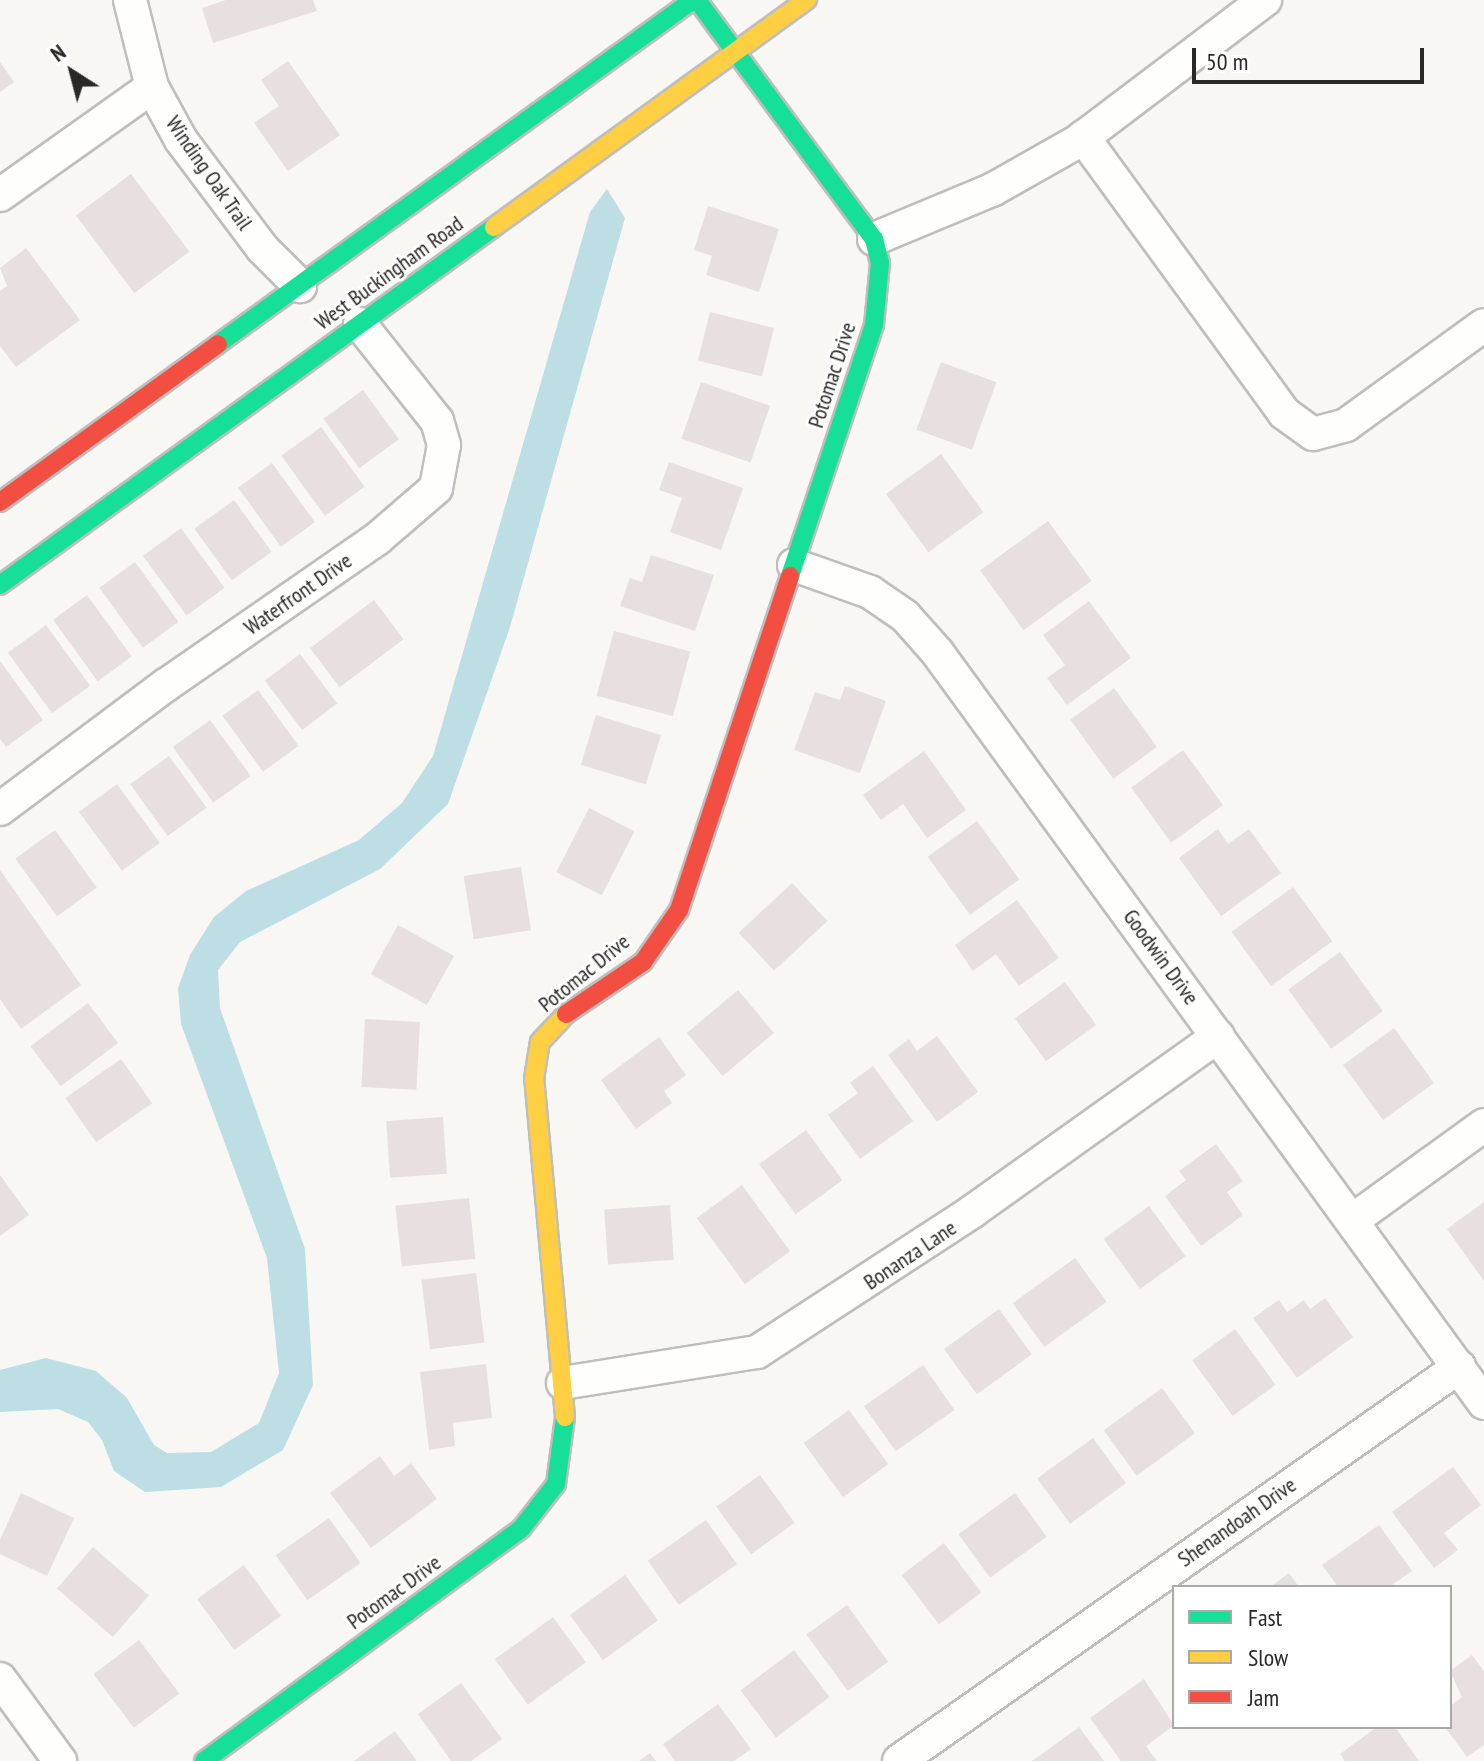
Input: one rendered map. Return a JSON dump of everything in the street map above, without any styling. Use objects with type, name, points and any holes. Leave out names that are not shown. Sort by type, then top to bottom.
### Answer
[{"type":"street","name":"Winding Oak Trail","points":[[130,0],[152,87],[181,140],[262,248],[306,290]]},
{"type":"street","points":[[695,0],[874,239],[992,190],[1083,137],[1265,0]]},
{"type":"street","name":"West Buckingham Road","points":[[0,502],[306,290],[695,0]]},
{"type":"street","name":"West Buckingham Road","points":[[0,585],[347,318],[807,0]]},
{"type":"street","points":[[0,195],[152,87]]},
{"type":"street","points":[[1083,137],[1284,413],[1313,434],[1346,425],[1484,325]]},
{"type":"street","name":"Potomac Drive","points":[[204,1761],[521,1529],[556,1484],[566,1428],[534,1079],[540,1042],[568,1012],[643,962],[679,910],[874,325],[880,263],[874,239]]},
{"type":"street","name":"Waterfront Drive","points":[[0,809],[166,685],[377,539],[436,488],[444,445],[437,421],[347,318]]},
{"type":"street","name":"Goodwin Drive","points":[[794,565],[870,592],[905,616],[937,652],[1484,1403]]},
{"type":"street","name":"Bonanza Lane","points":[[563,1383],[757,1352],[973,1211],[1218,1036]]},
{"type":"street","points":[[1353,1220],[1484,1125]]},
{"type":"street","name":"Shenandoah Drive","points":[[899,1761],[1459,1367]]},
{"type":"street","points":[[0,1679],[60,1761]]},
{"type":"water","points":[[607,189],[625,218],[510,627],[448,804],[380,869],[240,942],[218,970],[220,1008],[305,1249],[313,1385],[283,1450],[221,1487],[145,1492],[114,1471],[102,1440],[88,1422],[58,1409],[0,1412],[0,1370],[46,1358],[96,1371],[127,1398],[154,1445],[167,1453],[211,1452],[259,1423],[279,1373],[267,1258],[181,1024],[178,988],[190,955],[214,917],[246,891],[359,840],[402,803],[433,756],[590,212]]},
{"type":"building","points":[[226,0],[313,0],[317,11],[213,43],[202,8]]},
{"type":"building","points":[[288,61],[340,135],[288,171],[254,123],[279,106],[261,80]]},
{"type":"building","points":[[0,62],[14,82],[0,92]]},
{"type":"building","points":[[131,174],[189,251],[134,293],[76,216]]},
{"type":"building","points":[[708,206],[779,229],[759,292],[706,275],[712,256],[694,250]]},
{"type":"building","points":[[26,248],[80,320],[16,367],[0,346],[0,291],[7,286],[0,268]]},
{"type":"building","points":[[710,312],[774,328],[762,376],[698,361]]},
{"type":"building","points":[[941,362],[996,382],[972,450],[916,430]]},
{"type":"building","points":[[701,382],[770,406],[750,462],[681,439]]},
{"type":"building","points":[[363,390],[399,439],[359,468],[323,419]]},
{"type":"building","points":[[321,427],[364,487],[325,516],[281,456]]},
{"type":"building","points":[[941,454],[983,512],[928,552],[886,494]]},
{"type":"building","points":[[669,462],[743,488],[721,550],[670,532],[682,498],[659,490]]},
{"type":"building","points":[[272,463],[315,522],[281,547],[238,488]]},
{"type":"building","points":[[234,500],[272,552],[232,581],[194,529]]},
{"type":"building","points":[[1048,521],[1091,581],[1024,630],[980,570]]},
{"type":"building","points":[[181,528],[224,588],[186,615],[143,556]]},
{"type":"building","points":[[651,555],[714,575],[695,631],[620,606],[630,578],[642,582]]},
{"type":"building","points":[[135,562],[178,622],[143,648],[99,588]]},
{"type":"building","points":[[87,595],[132,656],[98,681],[53,620]]},
{"type":"building","points":[[374,600],[403,639],[340,687],[310,648]]},
{"type":"building","points":[[1089,601],[1131,658],[1067,705],[1047,678],[1065,665],[1043,635]]},
{"type":"building","points":[[46,625],[90,686],[52,713],[8,653]]},
{"type":"building","points":[[614,631],[690,651],[673,716],[597,696]]},
{"type":"building","points":[[300,654],[337,704],[302,730],[265,680]]},
{"type":"building","points":[[0,661],[43,720],[6,747],[0,739]]},
{"type":"building","points":[[845,686],[886,701],[860,773],[794,750],[815,692],[840,700]]},
{"type":"building","points":[[1114,688],[1157,747],[1113,779],[1070,720]]},
{"type":"building","points":[[258,690],[299,746],[263,772],[222,716]]},
{"type":"building","points":[[596,715],[661,735],[646,785],[581,765]]},
{"type":"building","points":[[210,720],[251,776],[213,803],[173,747]]},
{"type":"building","points":[[1183,750],[1223,805],[1171,843],[1131,788]]},
{"type":"building","points":[[924,751],[966,810],[927,838],[903,804],[881,820],[863,795]]},
{"type":"building","points":[[169,756],[207,808],[168,836],[130,784]]},
{"type":"building","points":[[117,784],[160,843],[122,871],[79,812]]},
{"type":"building","points":[[589,808],[634,831],[602,895],[556,872]]},
{"type":"building","points":[[977,821],[1019,879],[970,915],[928,857]]},
{"type":"building","points":[[1218,829],[1228,844],[1249,829],[1281,873],[1221,916],[1179,858]]},
{"type":"building","points":[[55,830],[97,887],[57,916],[15,859]]},
{"type":"building","points":[[521,867],[531,930],[474,939],[464,876]]},
{"type":"building","points":[[0,870],[81,985],[21,1029],[0,999]]},
{"type":"building","points":[[792,883],[827,921],[774,971],[739,933]]},
{"type":"building","points":[[1293,887],[1332,941],[1271,986],[1232,932]]},
{"type":"building","points":[[1017,900],[1059,958],[1019,986],[996,954],[973,971],[955,945]]},
{"type":"building","points":[[398,925],[454,956],[427,1005],[371,974]]},
{"type":"building","points":[[1340,952],[1383,1011],[1331,1049],[1288,990]]},
{"type":"building","points":[[1065,982],[1096,1025],[1046,1061],[1015,1018]]},
{"type":"building","points":[[738,990],[774,1033],[723,1076],[687,1033]]},
{"type":"building","points":[[88,1003],[118,1043],[61,1086],[30,1046]]},
{"type":"building","points":[[365,1019],[420,1022],[416,1090],[361,1087]]},
{"type":"building","points":[[1394,1028],[1434,1083],[1383,1120],[1343,1065]]},
{"type":"building","points":[[937,1036],[978,1092],[937,1122],[888,1055],[909,1039],[917,1051]]},
{"type":"building","points":[[659,1037],[686,1075],[664,1091],[672,1103],[636,1129],[601,1080]]},
{"type":"building","points":[[121,1059],[152,1103],[96,1142],[65,1098]]},
{"type":"building","points":[[873,1066],[913,1121],[860,1159],[828,1115],[858,1093],[850,1083]]},
{"type":"building","points":[[443,1117],[447,1174],[390,1178],[386,1121]]},
{"type":"building","points":[[806,1130],[842,1180],[796,1214],[759,1164]]},
{"type":"building","points":[[1216,1144],[1243,1181],[1227,1192],[1243,1215],[1201,1246],[1165,1196],[1186,1180],[1179,1171]]},
{"type":"building","points":[[0,1175],[29,1215],[0,1236]]},
{"type":"building","points":[[742,1185],[790,1251],[745,1284],[697,1218]]},
{"type":"building","points":[[469,1198],[475,1259],[402,1266],[395,1206]]},
{"type":"building","points":[[1484,1202],[1484,1281],[1447,1229]]},
{"type":"building","points":[[670,1205],[674,1260],[608,1264],[604,1210]]},
{"type":"building","points":[[1149,1206],[1185,1256],[1140,1289],[1104,1239]]},
{"type":"building","points":[[1075,1258],[1107,1302],[1044,1347],[1013,1303]]},
{"type":"building","points":[[476,1273],[485,1342],[430,1349],[421,1280]]},
{"type":"building","points":[[1325,1298],[1353,1337],[1297,1378],[1253,1318],[1279,1300],[1287,1312],[1304,1300],[1310,1309]]},
{"type":"building","points":[[999,1309],[1032,1354],[977,1394],[944,1349]]},
{"type":"building","points":[[1235,1329],[1276,1385],[1233,1416],[1192,1360]]},
{"type":"building","points":[[486,1364],[492,1418],[453,1423],[455,1446],[429,1450],[420,1372]]},
{"type":"building","points":[[923,1365],[955,1410],[896,1451],[864,1406]]},
{"type":"building","points":[[1162,1388],[1195,1433],[1137,1476],[1104,1430]]},
{"type":"building","points":[[849,1410],[888,1464],[843,1497],[804,1443]]},
{"type":"building","points":[[1093,1438],[1126,1483],[1070,1524],[1037,1479]]},
{"type":"building","points":[[380,1456],[394,1476],[411,1463],[437,1499],[371,1548],[330,1493]]},
{"type":"building","points":[[1453,1467],[1481,1505],[1444,1533],[1458,1550],[1434,1568],[1392,1512]]},
{"type":"building","points":[[760,1475],[795,1523],[751,1554],[716,1507]]},
{"type":"building","points":[[21,1493],[74,1518],[47,1576],[0,1554],[0,1540]]},
{"type":"building","points":[[1015,1493],[1047,1537],[990,1578],[958,1534]]},
{"type":"building","points":[[329,1518],[361,1563],[307,1600],[276,1555]]},
{"type":"building","points":[[706,1520],[737,1564],[679,1605],[648,1561]]},
{"type":"building","points":[[1379,1525],[1412,1571],[1392,1585],[1337,1585],[1322,1565]]},
{"type":"building","points":[[944,1543],[981,1593],[939,1624],[902,1575]]},
{"type":"building","points":[[93,1547],[149,1596],[113,1637],[57,1589]]},
{"type":"building","points":[[244,1565],[281,1616],[234,1650],[197,1599]]},
{"type":"building","points":[[1289,1573],[1298,1585],[1273,1585]]},
{"type":"building","points":[[625,1575],[658,1620],[603,1660],[570,1615]]},
{"type":"building","points":[[847,1605],[888,1662],[848,1691],[807,1634]]},
{"type":"building","points":[[553,1617],[586,1662],[528,1705],[495,1659]]},
{"type":"building","points":[[139,1640],[179,1694],[134,1728],[93,1674]]},
{"type":"building","points":[[794,1650],[830,1697],[776,1737],[740,1690]]},
{"type":"building","points":[[1472,1655],[1484,1671],[1484,1745],[1467,1757],[1446,1729],[1452,1729],[1452,1704],[1462,1697],[1452,1670]]},
{"type":"building","points":[[1144,1679],[1172,1726],[1146,1746],[1157,1761],[1121,1761],[1090,1718]]},
{"type":"building","points":[[461,1683],[502,1739],[471,1761],[451,1761],[418,1714]]},
{"type":"building","points":[[718,1704],[751,1749],[734,1761],[675,1761],[663,1744]]},
{"type":"building","points":[[1079,1727],[1104,1761],[1032,1761]]},
{"type":"building","points":[[1374,1729],[1396,1729],[1419,1761],[1345,1761],[1340,1754]]},
{"type":"building","points":[[395,1731],[417,1761],[354,1761]]},
{"type":"building","points":[[650,1753],[656,1761],[639,1761]]},
{"type":"traffic: fast","points":[[218,344],[693,0]]},
{"type":"traffic: fast","points":[[697,0],[874,239],[880,263],[874,325],[790,576]]},
{"type":"traffic: fast","points":[[0,585],[494,227]]},
{"type":"traffic: fast","points":[[204,1761],[521,1529],[556,1484],[565,1417]]},
{"type":"traffic: slow","points":[[494,227],[807,0]]},
{"type":"traffic: slow","points":[[565,1417],[534,1079],[540,1042],[566,1014]]},
{"type":"traffic: jam","points":[[0,502],[218,344]]},
{"type":"traffic: jam","points":[[566,1014],[643,962],[679,910],[790,576]]}]
